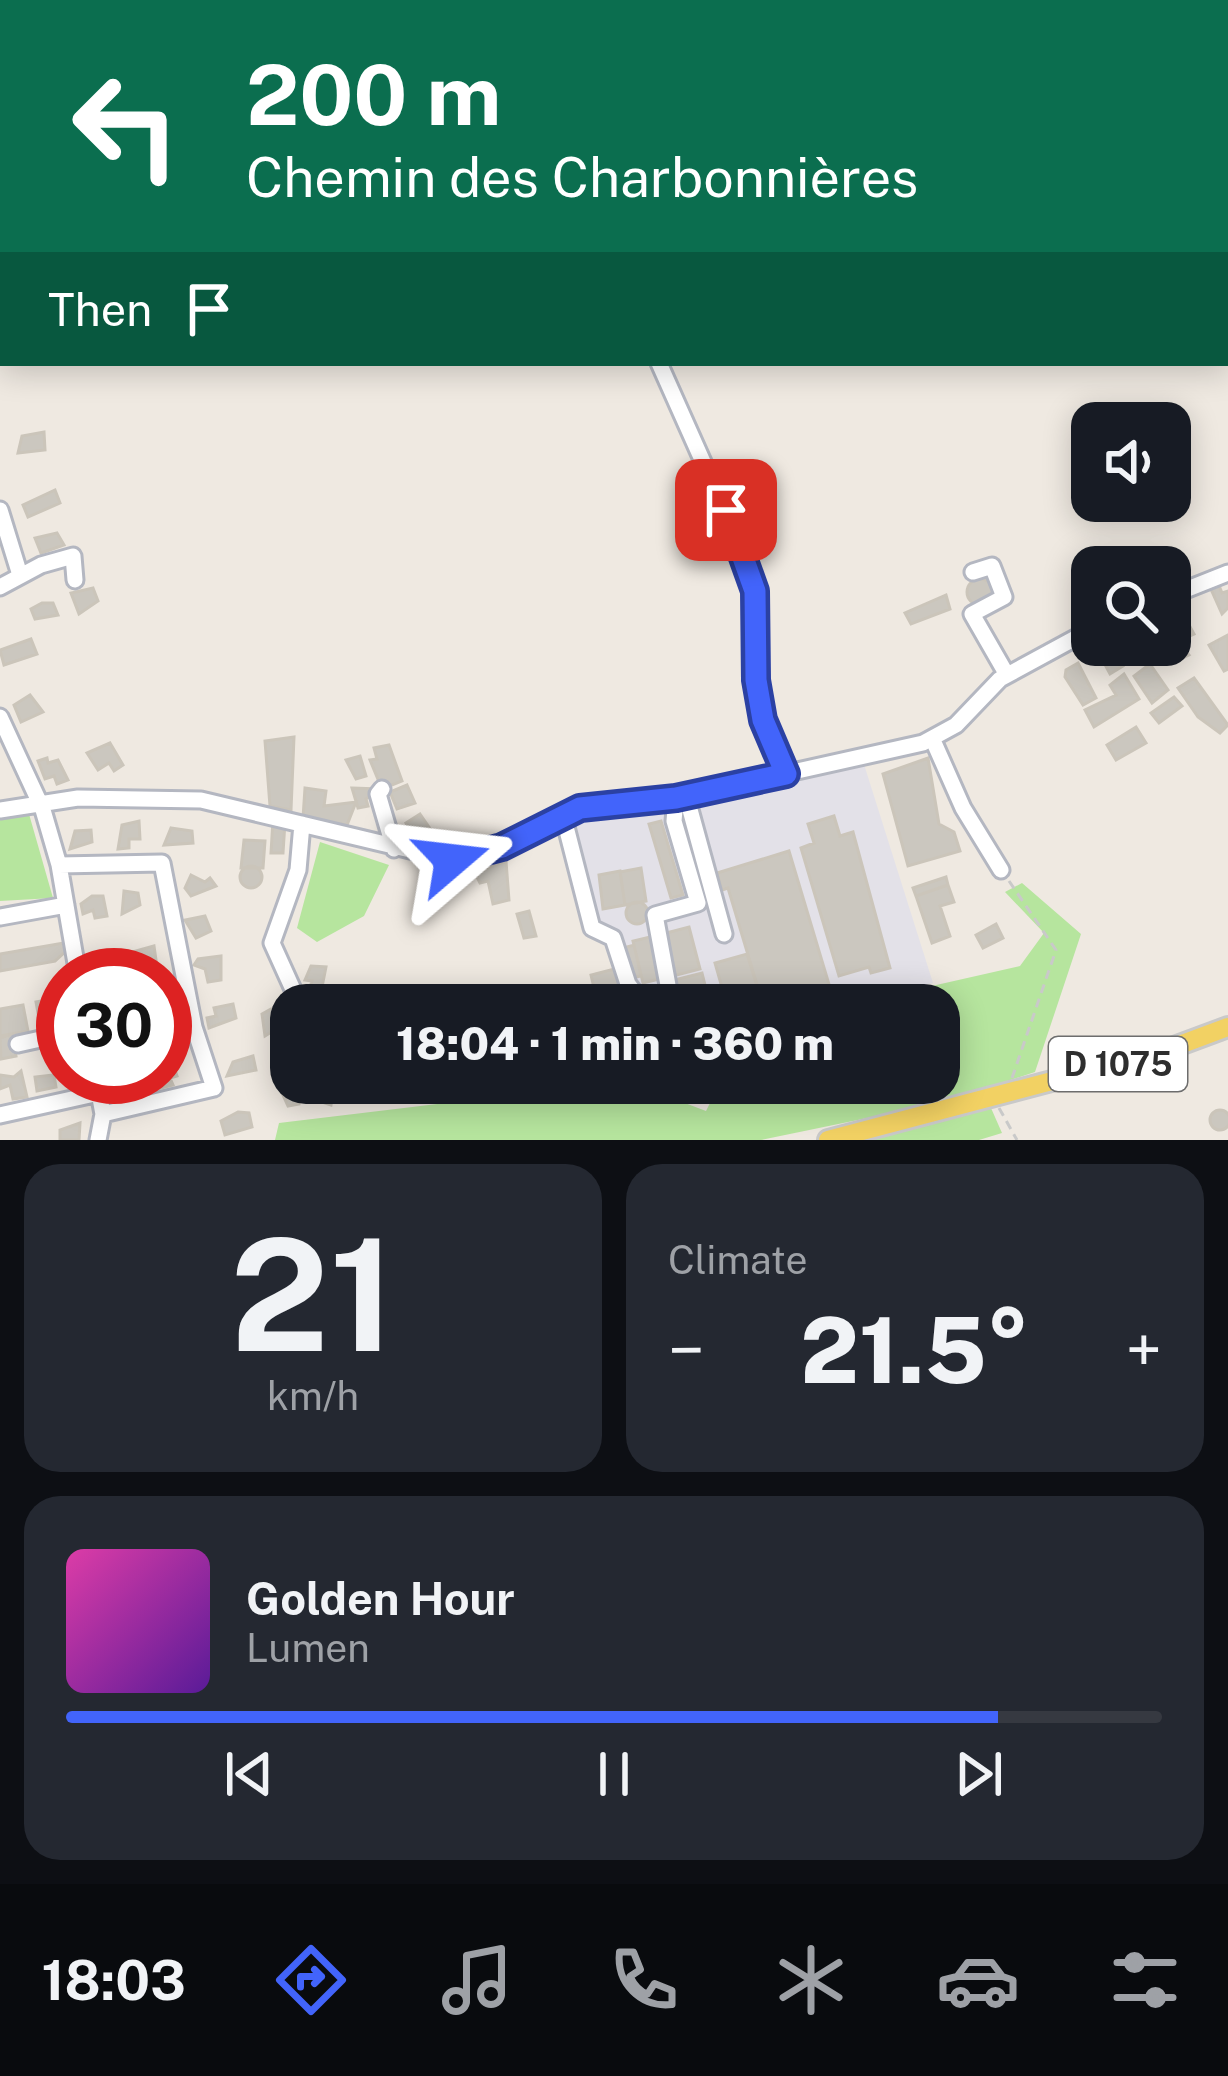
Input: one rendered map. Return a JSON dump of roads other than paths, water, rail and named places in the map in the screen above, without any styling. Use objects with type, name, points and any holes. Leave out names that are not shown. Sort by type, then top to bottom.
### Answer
[{"type":"main road","name":"D 1075","points":[[828,1140],[1158,1053],[1228,1028]]},
{"type":"street","points":[[659,366],[745,554],[755,591],[756,680],[763,720],[786,774]]},
{"type":"street","points":[[0,510],[20,572]]},
{"type":"street","points":[[0,583],[73,556],[74,580]]},
{"type":"street","points":[[973,572],[992,566],[1004,597],[972,614],[1007,675]]},
{"type":"street","points":[[1191,588],[1228,573]]},
{"type":"street","points":[[0,810],[39,802],[146,795],[201,800],[394,849],[452,860],[475,858],[580,808],[681,797],[932,738],[956,725],[1007,675],[1071,640]]},
{"type":"street","points":[[0,717],[39,802],[59,865],[73,948]]},
{"type":"street","points":[[932,738],[962,808],[1001,870]]},
{"type":"street","points":[[382,789],[378,794],[394,849]]},
{"type":"street","points":[[681,797],[724,934]]},
{"type":"street","points":[[668,984],[655,915],[698,903],[674,821],[681,797]]},
{"type":"street","points":[[563,815],[592,928],[613,938],[628,984]]},
{"type":"street","points":[[291,984],[272,943],[298,870],[302,824]]},
{"type":"street","points":[[59,865],[162,862],[194,1027],[214,1088],[103,1114]]},
{"type":"street","points":[[0,917],[66,905]]},
{"type":"street","points":[[18,1043],[36,1039]]},
{"type":"street","points":[[0,1115],[36,1104]]},
{"type":"street","points":[[98,1140],[101,1104]]}]
